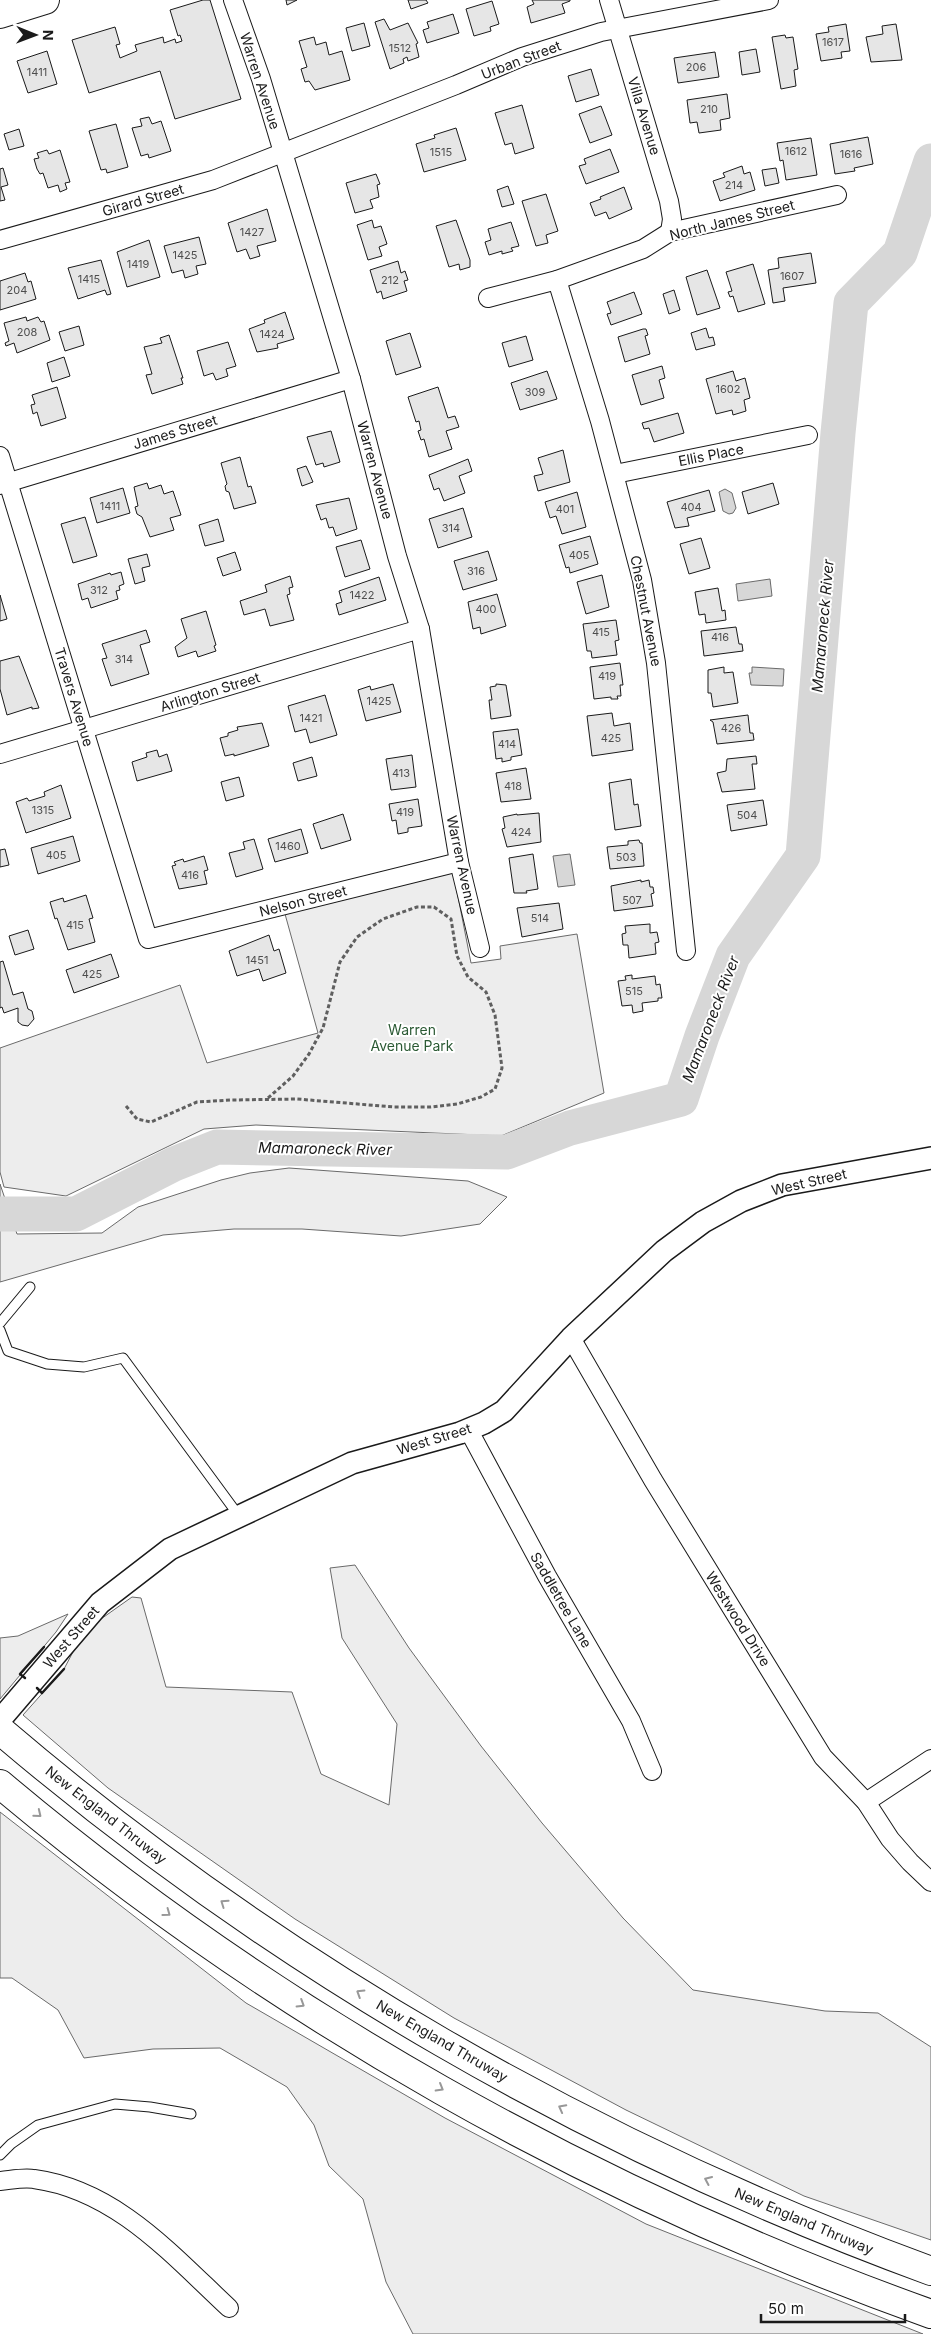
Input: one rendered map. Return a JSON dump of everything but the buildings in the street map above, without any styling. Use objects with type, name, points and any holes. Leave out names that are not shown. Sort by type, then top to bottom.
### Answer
[{"type":"main road","points":[[0,14],[45,0]]},
{"type":"main road","name":"New England Thruway","points":[[0,1730],[90,1804],[203,1888],[318,1966],[439,2042],[562,2108],[687,2170],[814,2226],[931,2271]]},
{"type":"main road","points":[[0,1784],[121,1879],[234,1960],[358,2040],[471,2106],[593,2170],[718,2229],[846,2282],[931,2314]]},
{"type":"street","name":"Warren Avenue","points":[[233,0],[261,79],[351,379],[398,556],[420,629],[459,862],[480,948]]},
{"type":"street","name":"Villa Avenue","points":[[609,0],[669,201],[672,220],[670,232]]},
{"type":"street","name":"Urban Street","points":[[283,153],[522,57],[601,32],[769,0]]},
{"type":"street","name":"Girard Street","points":[[0,240],[213,180],[283,153]]},
{"type":"street","name":"North James Street","points":[[488,298],[557,280],[643,249],[670,232],[837,195]]},
{"type":"street","name":"Chestnut Avenue","points":[[557,280],[600,421],[642,580],[656,663],[686,951]]},
{"type":"street","name":"James Street","points":[[4,483],[351,379]]},
{"type":"street","name":"Ellis Place","points":[[614,474],[808,435]]},
{"type":"street","name":"Travers Avenue","points":[[0,456],[4,483],[84,729],[148,939]]},
{"type":"street","name":"Arlington Street","points":[[0,754],[420,629]]},
{"type":"street","name":"Nelson Street","points":[[148,939],[459,862]]},
{"type":"street","name":"West Street","points":[[0,1720],[100,1603],[170,1549],[352,1463],[460,1433],[484,1423],[504,1411],[571,1338],[664,1251],[703,1222],[741,1201],[782,1186],[931,1158]]},
{"type":"street","name":"Westwood Drive","points":[[571,1338],[653,1480],[823,1757],[866,1802],[890,1839],[931,1882]]},
{"type":"street","name":"Saddletree Lane","points":[[468,1429],[546,1576],[631,1721],[652,1771]]},
{"type":"street","points":[[866,1802],[931,1759]]},
{"type":"street","points":[[0,2181],[33,2178],[78,2190],[108,2204],[143,2228],[229,2308]]},
{"type":"lane","points":[[0,1323],[30,1288]]},
{"type":"lane","points":[[0,1330],[8,1351],[47,1364],[84,1367],[123,1358],[239,1517]]},
{"type":"lane","points":[[0,2156],[11,2144],[38,2125],[115,2104],[150,2107],[191,2114]]},
{"type":"path","points":[[126,1106],[137,1119],[151,1122],[197,1102],[268,1098],[365,1103],[394,1107],[431,1107],[457,1104],[481,1097],[494,1089],[502,1068],[495,1015],[486,992],[468,976],[457,956],[451,919],[434,907],[416,907],[383,919],[357,937],[340,962],[323,1028],[309,1054],[293,1076],[268,1098]]},
{"type":"shaded area","points":[[725,489],[732,493],[736,508],[733,513],[729,514],[723,511],[719,492]]},
{"type":"shaded area","points":[[770,579],[772,596],[738,601],[736,584]]},
{"type":"shaded area","points":[[752,667],[784,669],[783,686],[751,685],[749,673],[752,673]]},
{"type":"shaded area","points":[[570,854],[575,885],[558,887],[553,856]]},
{"type":"shaded area","name":"Warren Avenue Park","points":[[453,871],[471,963],[501,959],[500,946],[577,934],[604,1093],[501,1136],[256,1125],[204,1129],[66,1196],[4,1187],[0,1172],[0,1048],[180,985],[207,1063],[318,1033],[285,914]]},
{"type":"shaded area","points":[[289,1168],[468,1181],[507,1197],[480,1224],[401,1236],[302,1229],[234,1229],[163,1235],[0,1282],[0,1184],[17,1234],[102,1233],[138,1207],[221,1180],[250,1173]]},
{"type":"shaded area","points":[[355,1565],[409,1648],[481,1746],[542,1823],[623,1918],[693,1990],[825,2011],[878,2013],[931,2047],[931,2240],[804,2196],[626,2110],[454,2018],[295,1919],[108,1788],[23,1715],[64,1669],[84,1631],[132,1597],[141,1598],[166,1687],[292,1692],[321,1774],[389,1805],[397,1724],[342,1638],[330,1568]]},
{"type":"shaded area","points":[[68,1614],[56,1632],[0,1699],[0,1638],[18,1636]]},
{"type":"shaded area","points":[[0,1812],[246,2003],[445,2118],[646,2224],[923,2334],[413,2334],[386,2282],[363,2199],[329,2166],[314,2125],[287,2087],[220,2048],[153,2049],[84,2058],[58,2010],[12,1978],[0,1978]]},
{"type":"waterway","name":"Mamaroneck River","points":[[0,1214],[76,1214],[174,1164],[217,1147],[507,1152],[570,1128],[681,1099],[702,1036],[733,956],[803,856],[838,433],[851,303],[900,253],[931,161]]},
{"type":"wall","points":[[25,1678],[20,1674],[44,1647]]},
{"type":"wall","points":[[37,1688],[42,1693],[64,1669]]}]
